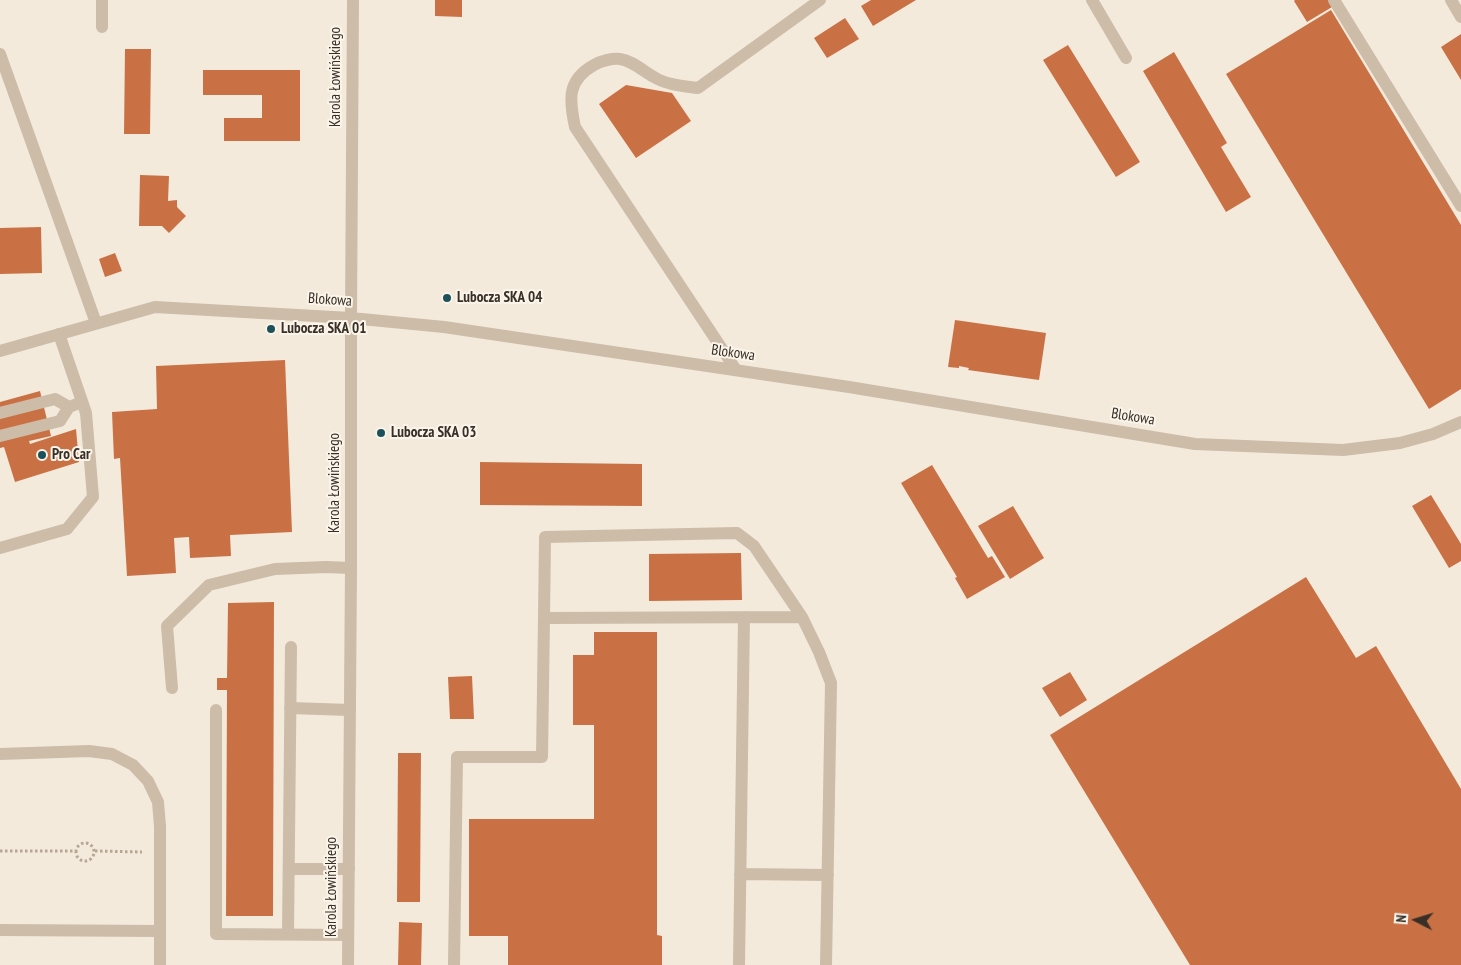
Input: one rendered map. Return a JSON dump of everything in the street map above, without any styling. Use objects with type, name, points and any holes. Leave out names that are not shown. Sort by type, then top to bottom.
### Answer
[{"type":"street","points":[[102,0],[102,27]]},
{"type":"street","name":"Karola Łowińskiego","points":[[348,965],[353,0]]},
{"type":"street","points":[[736,370],[575,127],[570,107],[572,87],[583,71],[600,61],[620,59],[638,66],[655,78],[677,86],[698,88],[820,0]]},
{"type":"street","points":[[1092,0],[1126,58]]},
{"type":"street","points":[[1334,0],[1461,206]]},
{"type":"street","points":[[1451,0],[1461,17]]},
{"type":"street","points":[[0,54],[96,323]]},
{"type":"street","name":"Blokowa","points":[[0,351],[155,307],[351,318],[444,327],[849,386],[1194,444],[1343,450],[1400,443],[1433,434],[1461,422]]},
{"type":"street","points":[[0,548],[67,529],[93,497],[87,424],[82,402],[59,334]]},
{"type":"street","points":[[0,413],[55,399],[69,407]]},
{"type":"street","points":[[0,436],[60,421],[69,407],[82,402]]},
{"type":"street","points":[[454,965],[457,757],[542,757],[545,537],[737,533],[754,546],[802,617],[831,683],[826,965]]},
{"type":"street","points":[[172,688],[167,626],[209,585],[275,570],[326,567],[351,568]]},
{"type":"street","points":[[739,965],[744,617]]},
{"type":"street","points":[[544,618],[802,617]]},
{"type":"street","points":[[288,934],[291,647]]},
{"type":"street","points":[[290,708],[350,710]]},
{"type":"street","points":[[216,710],[216,934],[348,935]]},
{"type":"street","points":[[0,754],[89,751],[112,754],[133,765],[148,782],[158,802],[160,965]]},
{"type":"street","points":[[289,869],[349,869]]},
{"type":"street","points":[[740,874],[828,876]]},
{"type":"street","points":[[0,930],[160,931]]},
{"type":"path","points":[[87,843],[92,846],[94,851],[91,859],[85,860],[80,859],[76,851],[81,844],[87,843]]},
{"type":"path","points":[[0,850],[76,851]]},
{"type":"path","points":[[94,851],[160,852]]},
{"type":"building","points":[[435,0],[462,0],[462,17],[435,16]]},
{"type":"building","points":[[871,0],[916,0],[873,26],[861,6]]},
{"type":"building","points":[[1295,0],[1328,0],[1332,7],[1307,22]]},
{"type":"building","points":[[1331,10],[1461,225],[1461,389],[1429,409],[1226,74]]},
{"type":"building","points":[[845,18],[859,39],[827,58],[814,38]]},
{"type":"building","points":[[1461,34],[1461,80],[1441,47]]},
{"type":"building","points":[[1068,45],[1140,162],[1116,177],[1043,60]]},
{"type":"building","points":[[125,49],[151,49],[150,134],[124,134]]},
{"type":"building","points":[[1174,52],[1227,143],[1221,147],[1251,197],[1226,212],[1143,71]]},
{"type":"building","points":[[203,70],[300,70],[300,141],[224,141],[224,118],[262,118],[262,95],[203,95]]},
{"type":"building","points":[[626,85],[672,93],[691,121],[636,158],[599,104]]},
{"type":"building","points":[[140,175],[169,176],[168,201],[177,200],[177,207],[186,216],[169,233],[162,226],[139,226]]},
{"type":"building","points":[[41,227],[42,273],[0,274],[0,228]]},
{"type":"building","points":[[115,253],[122,271],[105,277],[99,259]]},
{"type":"building","points":[[955,320],[1046,333],[1039,380],[968,370],[969,368],[959,366],[959,368],[948,367]]},
{"type":"building","points":[[285,360],[292,532],[230,535],[231,556],[190,558],[189,537],[174,538],[176,573],[127,576],[120,458],[114,459],[112,412],[157,409],[156,366]]},
{"type":"building","points":[[40,391],[51,436],[29,441],[30,444],[76,429],[79,462],[15,482],[4,447],[0,448],[0,402]]},
{"type":"building","points":[[480,462],[642,464],[642,506],[480,505]]},
{"type":"building","points":[[932,465],[988,558],[992,556],[1005,577],[967,599],[955,578],[957,577],[901,483]]},
{"type":"building","points":[[1431,495],[1461,544],[1461,561],[1449,568],[1412,506]]},
{"type":"building","points":[[1013,506],[1044,558],[1010,579],[978,526]]},
{"type":"building","points":[[741,553],[742,600],[649,601],[649,554]]},
{"type":"building","points":[[1306,577],[1356,658],[1376,646],[1461,789],[1461,965],[1190,965],[1050,735]]},
{"type":"building","points":[[274,602],[273,916],[226,916],[227,690],[217,690],[217,678],[227,678],[228,603]]},
{"type":"building","points":[[594,632],[657,632],[657,935],[662,936],[662,965],[508,965],[508,936],[469,936],[469,819],[594,819],[594,725],[573,725],[573,655],[594,655]]},
{"type":"building","points":[[1070,672],[1087,700],[1060,717],[1042,688]]},
{"type":"building","points":[[472,676],[474,719],[450,719],[448,677]]},
{"type":"building","points":[[398,753],[421,753],[420,902],[397,902]]},
{"type":"building","points":[[399,922],[422,923],[421,965],[398,965]]},
{"type":"place","name":"Lubocza SKA 04","points":[[447,298]]},
{"type":"place","name":"Lubocza SKA 01","points":[[271,329]]},
{"type":"place","name":"Lubocza SKA 03","points":[[381,433]]},
{"type":"place","name":"Pro Car","points":[[42,455]]}]
